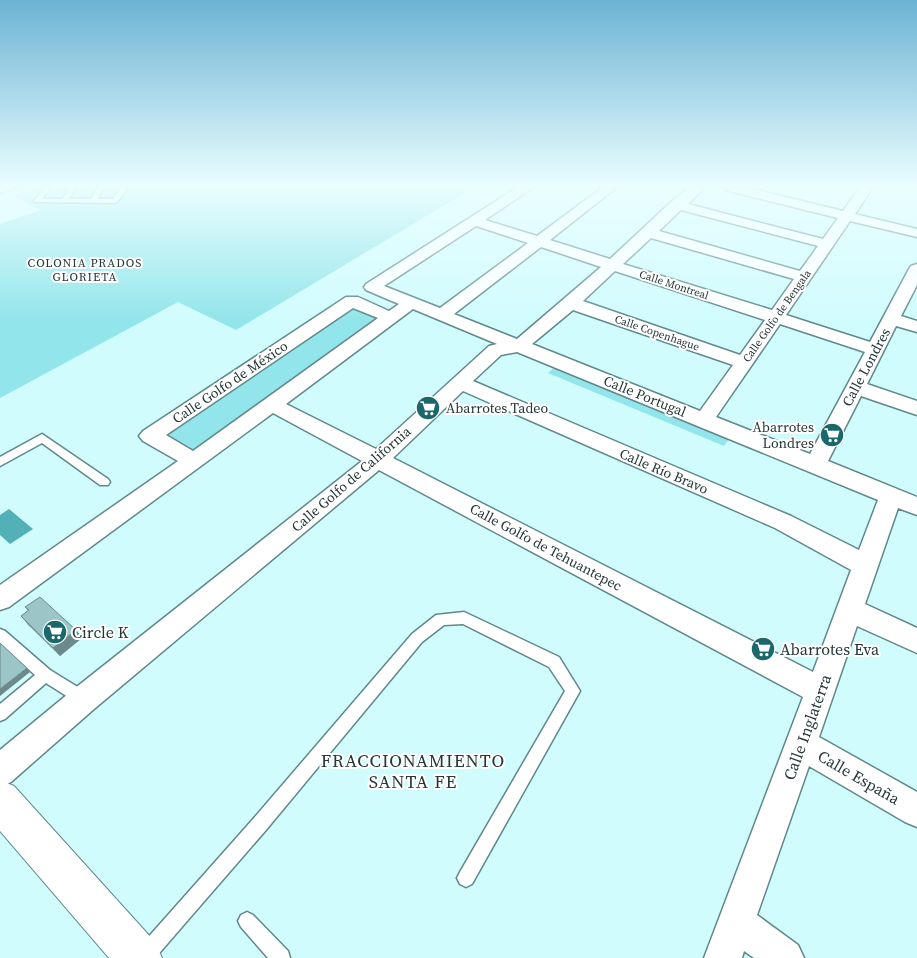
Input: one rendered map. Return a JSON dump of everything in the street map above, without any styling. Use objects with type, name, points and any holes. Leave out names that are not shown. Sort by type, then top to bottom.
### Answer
[{"type":"main road","points":[[0,800],[141,958]]},
{"type":"street","name":"Calle Portugal","points":[[457,232],[372,287],[904,501]]},
{"type":"street","name":"Calle Montreal","points":[[508,232],[875,349]]},
{"type":"street","points":[[442,314],[553,232]]},
{"type":"street","points":[[647,232],[804,277]]},
{"type":"street","name":"Calle Golfo de California","points":[[0,770],[84,699],[379,459],[495,350],[519,346],[571,303],[647,232]]},
{"type":"street","points":[[779,232],[826,244]]},
{"type":"street","name":"Calle Golfo de Bengala","points":[[704,420],[835,232]]},
{"type":"street","name":"Calle Londres","points":[[815,465],[917,269]]},
{"type":"street","name":"Calle Golfo de México","points":[[194,461],[150,436],[352,301],[392,318]]},
{"type":"street","points":[[0,599],[194,461],[412,302]]},
{"type":"street","name":"Calle Copenhague","points":[[571,303],[744,363]]},
{"type":"street","points":[[891,319],[917,327]]},
{"type":"street","name":"Calle Río Bravo","points":[[459,382],[783,522],[866,566]]},
{"type":"street","points":[[856,387],[917,408]]},
{"type":"street","name":"Calle Golfo de Tehuantepec","points":[[271,404],[820,691]]},
{"type":"street","name":"Calle Inglaterra","points":[[723,958],[866,566],[904,501]]},
{"type":"street","points":[[850,610],[917,641]]},
{"type":"street","name":"Calle España","points":[[801,744],[917,810]]},
{"type":"street","points":[[736,922],[785,958]]},
{"type":"lane","points":[[0,462],[42,438],[104,482]]},
{"type":"lane","points":[[141,958],[260,824],[417,638],[441,619],[464,618],[554,662],[573,691],[466,878]]},
{"type":"lane","points":[[0,635],[45,675],[84,699]]},
{"type":"lane","points":[[0,714],[45,675]]},
{"type":"lane","points":[[247,921],[281,958]]},
{"type":"shaded area","points":[[0,232],[400,232],[236,330],[178,302],[0,398]]},
{"type":"shaded area","points":[[353,308],[382,320],[194,451],[162,434]]},
{"type":"shaded area","points":[[558,364],[732,435],[724,446],[548,373]]},
{"type":"shaded area","points":[[9,509],[33,529],[10,544],[0,535],[0,515]]},
{"type":"building","name":"Circle K","points":[[40,597],[76,630],[53,648],[21,616],[29,610],[25,607]]},
{"type":"building","points":[[0,643],[27,668],[0,689]]},
{"type":"place","name":"Abarrotes Tadeo","points":[[428,408]]},
{"type":"place","name":"Abarrotes Londres","points":[[832,435]]},
{"type":"place","name":"Circle K","points":[[55,632]]},
{"type":"place","name":"Abarrotes Eva","points":[[763,649]]},
{"type":"district","name":"COLONIA PRADOS GLORIETA","points":[[85,270]]},
{"type":"district","name":"FRACCIONAMIENTO SANTA FE","points":[[413,770]]}]
